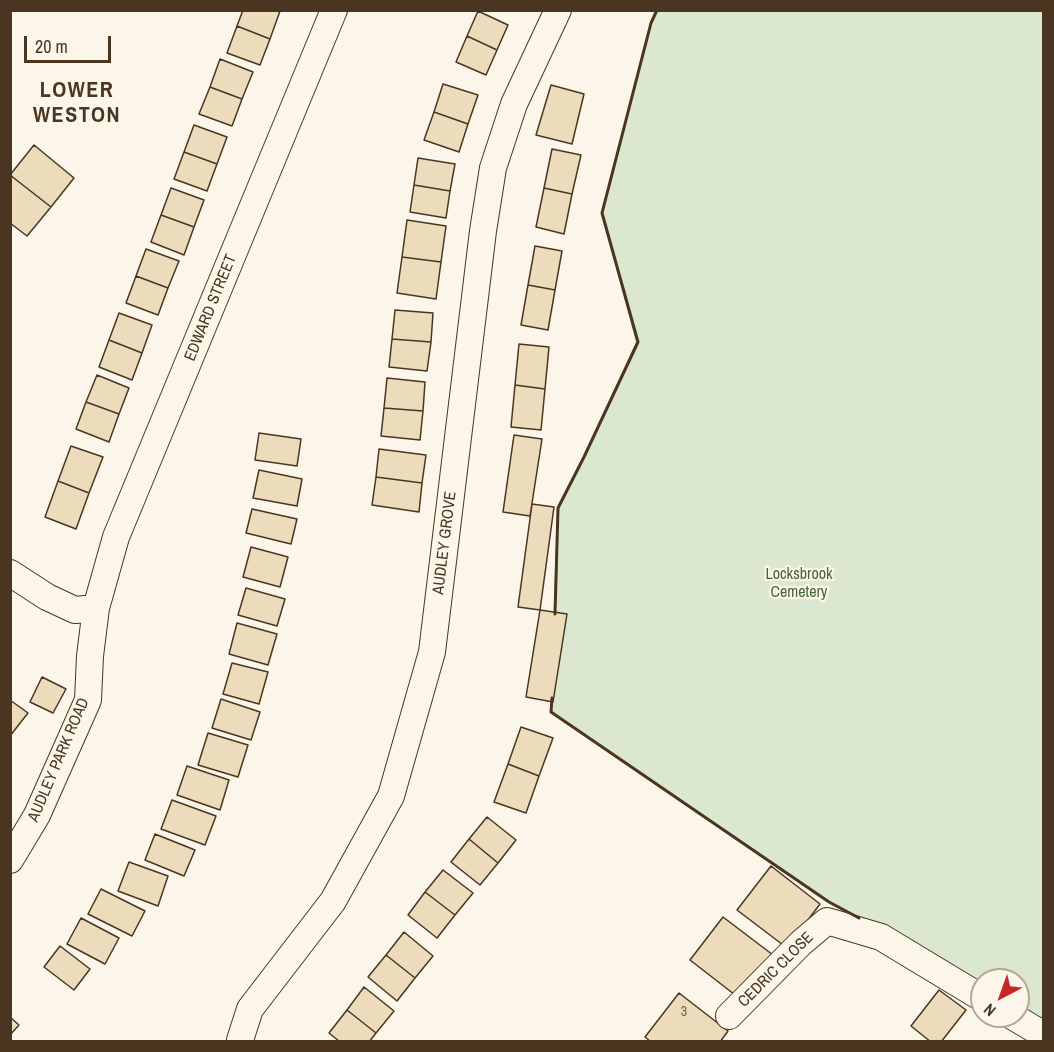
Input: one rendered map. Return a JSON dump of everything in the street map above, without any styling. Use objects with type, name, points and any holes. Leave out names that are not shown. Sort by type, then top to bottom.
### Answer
[{"type":"street","name":"EDWARD STREET","points":[[96,608],[116,537],[334,10]]},
{"type":"street","name":"AUDLEY GROVE","points":[[240,1040],[250,1009],[333,901],[391,796],[432,652],[483,231],[493,168],[514,104],[558,10]]},
{"type":"street","points":[[10,573],[47,597],[75,610],[96,608]]},
{"type":"street","name":"AUDLEY PARK ROAD","points":[[10,860],[37,815],[88,700],[90,656],[96,608]]},
{"type":"street","name":"CEDRIC CLOSE","points":[[729,1017],[801,943],[827,921],[881,937],[970,991]]},
{"type":"street","points":[[1030,1027],[1044,1035]]},
{"type":"green space","name":"Locksbrook Cemetery","points":[[657,11],[1043,11],[1043,1020],[1030,1013],[1030,968],[970,968],[970,979],[829,902],[551,712],[558,508],[637,342],[602,213],[651,23]]},
{"type":"building","points":[[243,10],[280,11],[270,39],[237,26]]},
{"type":"building","points":[[478,11],[508,25],[497,50],[467,36]]},
{"type":"building","points":[[237,26],[270,39],[260,65],[227,53]]},
{"type":"building","points":[[467,36],[497,50],[486,75],[456,62]]},
{"type":"building","points":[[220,59],[253,72],[242,99],[210,87]]},
{"type":"building","points":[[443,84],[478,95],[468,124],[434,112]]},
{"type":"building","points":[[551,85],[584,94],[572,144],[536,135]]},
{"type":"building","points":[[210,87],[242,99],[232,126],[199,114]]},
{"type":"building","points":[[434,112],[468,124],[459,152],[424,140]]},
{"type":"building","points":[[194,125],[227,137],[217,164],[184,152]]},
{"type":"building","points":[[34,145],[74,178],[51,207],[10,175]]},
{"type":"building","points":[[552,149],[581,155],[572,194],[544,188]]},
{"type":"building","points":[[184,152],[217,164],[207,191],[174,179]]},
{"type":"building","points":[[418,158],[455,164],[450,191],[414,185]]},
{"type":"building","points":[[10,175],[51,207],[27,236],[10,223]]},
{"type":"building","points":[[414,185],[450,191],[446,218],[410,212]]},
{"type":"building","points":[[171,188],[204,200],[194,227],[161,215]]},
{"type":"building","points":[[544,188],[572,194],[564,234],[536,227]]},
{"type":"building","points":[[161,215],[194,227],[184,255],[151,242]]},
{"type":"building","points":[[407,220],[446,226],[441,262],[402,257]]},
{"type":"building","points":[[535,246],[562,251],[555,290],[528,285]]},
{"type":"building","points":[[146,249],[179,261],[168,288],[136,276]]},
{"type":"building","points":[[402,257],[441,262],[436,299],[397,293]]},
{"type":"building","points":[[136,276],[168,288],[158,315],[126,303]]},
{"type":"building","points":[[528,285],[555,290],[548,330],[521,325]]},
{"type":"building","points":[[395,310],[433,313],[431,342],[392,339]]},
{"type":"building","points":[[119,313],[152,325],[142,353],[109,340]]},
{"type":"building","points":[[392,339],[431,342],[427,371],[389,367]]},
{"type":"building","points":[[109,340],[142,353],[132,380],[99,367]]},
{"type":"building","points":[[519,344],[549,347],[545,389],[515,385]]},
{"type":"building","points":[[97,375],[129,388],[119,414],[86,402]]},
{"type":"building","points":[[387,378],[425,382],[423,411],[384,408]]},
{"type":"building","points":[[515,385],[545,389],[541,430],[511,427]]},
{"type":"building","points":[[86,402],[119,414],[109,442],[76,429]]},
{"type":"building","points":[[384,408],[423,411],[420,440],[381,436]]},
{"type":"building","points":[[259,433],[301,439],[297,466],[255,460]]},
{"type":"building","points":[[514,435],[542,439],[530,516],[503,512]]},
{"type":"building","points":[[71,446],[103,457],[89,493],[58,481]]},
{"type":"building","points":[[379,449],[426,455],[422,483],[376,477]]},
{"type":"building","points":[[259,470],[302,479],[297,506],[253,498]]},
{"type":"building","points":[[376,477],[422,483],[419,512],[372,505]]},
{"type":"building","points":[[58,481],[89,493],[76,529],[45,517]]},
{"type":"building","points":[[532,504],[554,507],[540,610],[518,607]]},
{"type":"building","points":[[252,509],[297,519],[291,544],[246,533]]},
{"type":"building","points":[[251,547],[288,557],[280,587],[243,577]]},
{"type":"building","points":[[246,588],[285,599],[277,626],[238,615]]},
{"type":"building","points":[[540,610],[567,614],[553,702],[526,697]]},
{"type":"building","points":[[237,623],[277,634],[268,665],[229,654]]},
{"type":"building","points":[[232,663],[268,672],[259,704],[223,694]]},
{"type":"building","points":[[42,677],[66,689],[53,713],[30,702]]},
{"type":"building","points":[[221,699],[260,712],[251,740],[212,728]]},
{"type":"building","points":[[10,700],[28,713],[10,736]]},
{"type":"building","points":[[521,727],[553,738],[539,776],[508,764]]},
{"type":"building","points":[[208,733],[248,745],[238,777],[198,765]]},
{"type":"building","points":[[508,764],[539,776],[526,813],[494,802]]},
{"type":"building","points":[[187,766],[229,780],[220,810],[177,795]]},
{"type":"building","points":[[172,800],[216,816],[205,845],[161,829]]},
{"type":"building","points":[[487,817],[516,840],[498,863],[469,839]]},
{"type":"building","points":[[155,834],[195,850],[184,876],[145,860]]},
{"type":"building","points":[[469,839],[498,863],[480,885],[451,862]]},
{"type":"building","points":[[129,862],[168,876],[158,906],[118,891]]},
{"type":"building","points":[[771,866],[820,904],[787,948],[737,910]]},
{"type":"building","points":[[443,870],[473,893],[455,915],[425,892]]},
{"type":"building","points":[[101,889],[145,911],[132,936],[88,914]]},
{"type":"building","points":[[425,892],[455,915],[437,938],[408,915]]},
{"type":"building","points":[[723,917],[773,955],[739,998],[690,960]]},
{"type":"building","points":[[81,918],[119,938],[105,964],[67,944]]},
{"type":"building","points":[[404,932],[433,956],[415,978],[386,955]]},
{"type":"building","points":[[60,946],[90,969],[74,990],[44,967]]},
{"type":"building","points":[[386,955],[415,978],[397,1001],[368,977]]},
{"type":"building","points":[[364,987],[394,1011],[376,1033],[347,1010]]},
{"type":"building","points":[[939,990],[966,1010],[941,1042],[931,1042],[911,1026]]},
{"type":"building","points":[[679,993],[728,1031],[720,1042],[651,1042],[645,1037]]},
{"type":"building","points":[[347,1010],[376,1033],[369,1042],[340,1042],[329,1033]]},
{"type":"building","points":[[10,1017],[19,1025],[10,1035]]},
{"type":"wall","points":[[555,614],[558,508],[638,342],[602,213],[651,23],[657,10]]},
{"type":"wall","points":[[552,698],[551,712],[829,902],[859,918]]},
{"type":"district","name":"LOWER WESTON","points":[[77,104]]}]
